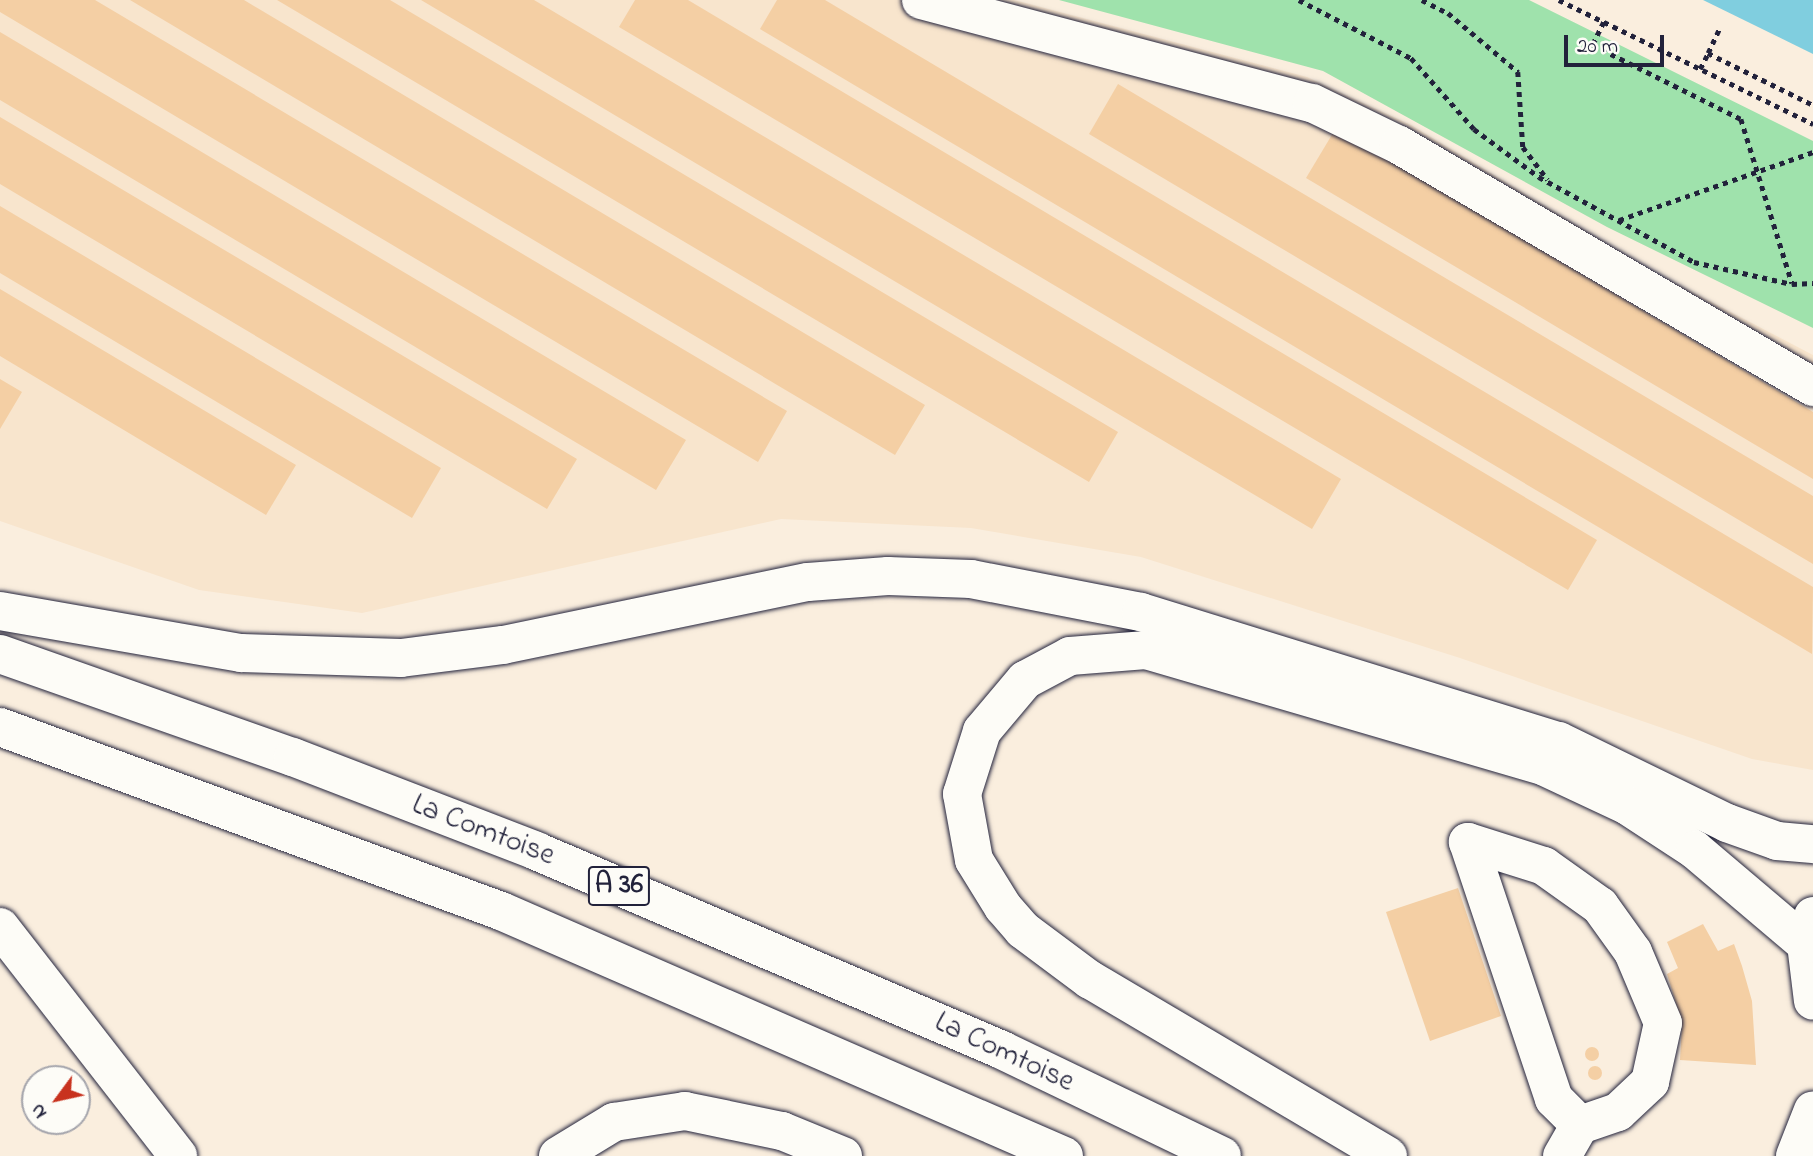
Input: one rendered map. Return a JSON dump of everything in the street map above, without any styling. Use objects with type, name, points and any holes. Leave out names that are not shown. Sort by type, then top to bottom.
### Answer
[{"type":"main road","points":[[921,0],[1312,103],[1399,145],[1813,387]]},
{"type":"main road","points":[[0,611],[241,653],[401,658],[503,645],[808,582],[888,576],[971,579],[1141,612],[1545,737],[1628,770],[1727,823],[1777,841],[1813,844]]},
{"type":"main road","points":[[1388,1156],[1090,980],[1023,930],[1003,907],[974,860],[962,794],[982,731],[1026,680],[1070,656],[1146,650],[1545,767],[1628,806],[1810,930],[1813,1001]]},
{"type":"main road","name":"La Comtoise","points":[[0,654],[293,757],[536,851],[1002,1050],[1222,1156]]},
{"type":"main road","name":"A 36","points":[[0,727],[267,821],[500,911],[1064,1156]]},
{"type":"main road","points":[[1468,842],[1544,866],[1600,906],[1633,953],[1662,1023],[1650,1082],[1618,1112],[1571,1140],[1554,1099],[1468,842]]},
{"type":"main road","points":[[0,927],[178,1156]]},
{"type":"main road","points":[[1795,1156],[1813,1110]]},
{"type":"main road","points":[[558,1156],[614,1122],[685,1111],[782,1131],[843,1156]]},
{"type":"path","points":[[1299,0],[1411,58],[1474,129],[1550,183],[1693,262],[1792,284],[1813,283]]},
{"type":"path","points":[[1422,0],[1448,13],[1518,72],[1523,147],[1550,183]]},
{"type":"path","points":[[1559,0],[1813,124]]},
{"type":"path","points":[[1604,22],[1593,45],[1741,119],[1792,284]]},
{"type":"path","points":[[1700,69],[1719,29]]},
{"type":"path","points":[[1708,53],[1813,105]]},
{"type":"path","points":[[1618,220],[1813,152]]},
{"type":"shaded area","points":[[0,0],[1014,0],[1307,77],[1411,125],[1658,274],[1813,355],[1813,770],[1752,759],[1460,658],[1141,557],[971,528],[781,519],[362,613],[199,590],[0,521]]},
{"type":"green space","points":[[1059,0],[1529,0],[1813,141],[1813,328],[1607,227],[1323,71]]},
{"type":"water","points":[[1703,0],[1813,0],[1813,54]]},
{"type":"building","points":[[0,0],[95,0],[787,411],[758,462],[0,12]]},
{"type":"building","points":[[130,0],[244,0],[925,405],[895,455]]},
{"type":"building","points":[[277,0],[390,0],[1118,432],[1089,482]]},
{"type":"building","points":[[421,0],[534,0],[1341,479],[1312,529]]},
{"type":"building","points":[[635,0],[688,0],[1597,540],[1568,590],[619,27]]},
{"type":"building","points":[[777,0],[825,0],[1813,587],[1812,654],[760,29]]},
{"type":"building","points":[[0,32],[686,440],[656,490],[0,100]]},
{"type":"building","points":[[1118,84],[1813,496],[1813,564],[1089,134]]},
{"type":"building","points":[[0,117],[577,459],[547,509],[0,184]]},
{"type":"building","points":[[1336,128],[1813,412],[1813,479],[1306,178]]},
{"type":"building","points":[[0,206],[441,468],[412,518],[0,273]]},
{"type":"building","points":[[0,289],[296,465],[266,515],[0,356]]},
{"type":"building","points":[[0,379],[22,392],[0,429]]},
{"type":"building","points":[[1458,888],[1501,1016],[1430,1041],[1386,912]]},
{"type":"building","points":[[1703,924],[1718,951],[1734,944],[1752,1001],[1756,1065],[1680,1060],[1682,1023],[1667,974],[1678,968],[1667,942]]},
{"type":"building","points":[[1589,1047],[1595,1047],[1599,1054],[1595,1061],[1589,1061],[1585,1057],[1585,1051]]},
{"type":"building","points":[[1592,1066],[1598,1066],[1602,1073],[1598,1080],[1592,1080],[1588,1076],[1588,1070]]}]
